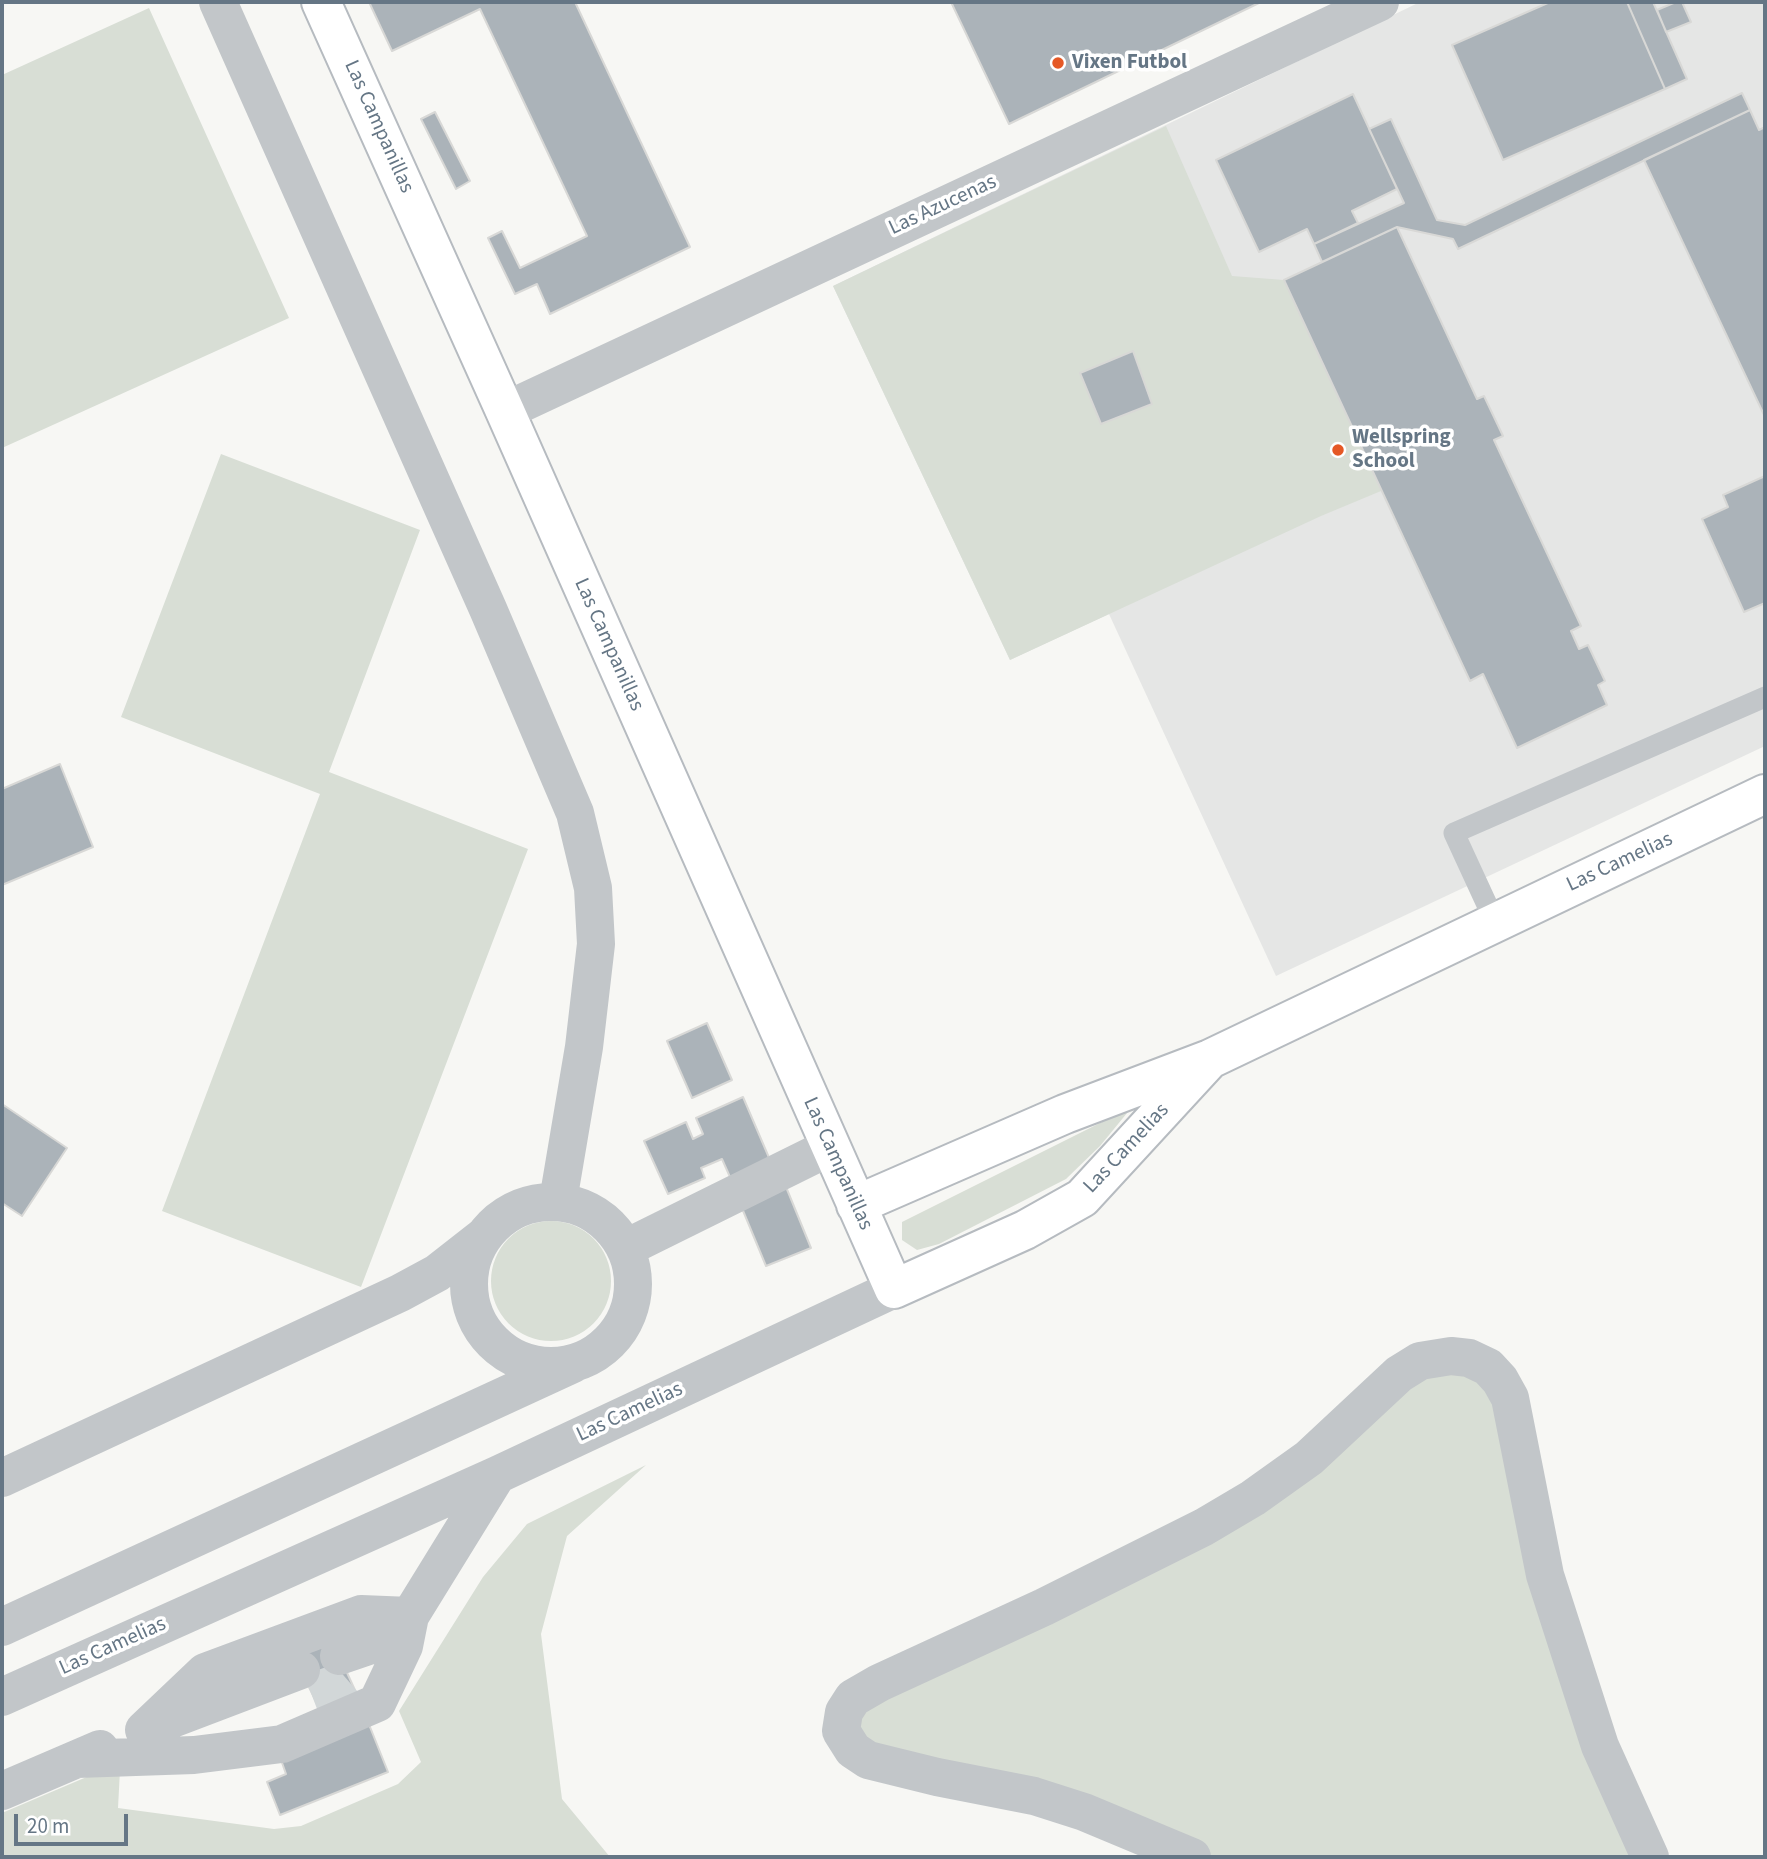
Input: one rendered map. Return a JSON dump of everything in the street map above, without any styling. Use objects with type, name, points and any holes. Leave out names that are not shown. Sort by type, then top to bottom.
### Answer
[{"type":"street","points":[[218,2],[488,609],[575,813],[593,888],[596,944],[584,1047],[558,1201]]},
{"type":"street","name":"Las Campanillas","points":[[321,2],[894,1289]]},
{"type":"street","name":"Las Azucenas","points":[[505,411],[1380,2]]},
{"type":"street","name":"Las Camelias","points":[[856,1205],[1065,1114],[1210,1059],[1765,794]]},
{"type":"street","name":"Las Camelias","points":[[2,1697],[497,1475],[1025,1230],[1082,1198],[1210,1059]]},
{"type":"street","points":[[626,1248],[830,1147]]},
{"type":"street","points":[[2,1478],[400,1293],[437,1273],[483,1237],[503,1217],[528,1204],[558,1201],[585,1208],[609,1224],[626,1248],[634,1276],[631,1305],[619,1331],[599,1352],[2,1627]]},
{"type":"street","points":[[483,1237],[471,1264],[468,1292],[476,1320],[493,1344],[517,1360],[544,1367],[573,1364]]},
{"type":"street","points":[[1192,1857],[1128,1829],[1034,1796],[867,1760],[853,1750],[841,1731],[844,1712],[853,1698],[879,1683],[1044,1607],[1214,1521],[1253,1498],[1309,1458],[1399,1374],[1420,1362],[1451,1356],[1469,1358],[1488,1367],[1500,1380],[1510,1398],[1545,1575],[1600,1746],[1650,1857]]},
{"type":"street","points":[[344,1666],[380,1642],[410,1616],[497,1475]]},
{"type":"street","points":[[144,1730],[205,1672],[361,1614],[410,1616]]},
{"type":"street","points":[[77,1759],[194,1755],[282,1744],[377,1703],[404,1646],[410,1616]]},
{"type":"street","points":[[2,1791],[144,1730],[306,1682]]},
{"type":"lane","points":[[1495,922],[1454,833],[1765,697]]},
{"type":"shaded area","name":"Wellspring School","points":[[1420,2],[1765,2],[1765,746],[1276,976],[1109,614],[1010,660],[833,286]]},
{"type":"shaded area","points":[[149,8],[289,318],[2,448],[2,75]]},
{"type":"shaded area","points":[[1166,126],[1232,276],[1284,280],[1381,491],[1321,516],[1010,660],[833,286]]},
{"type":"shaded area","points":[[221,454],[420,530],[329,772],[528,849],[361,1287],[162,1211],[320,794],[121,717]]},
{"type":"shaded area","points":[[1132,1107],[1100,1146],[1066,1179],[939,1244],[917,1250],[902,1240],[902,1222]]},
{"type":"shaded area","points":[[551,1221],[574,1225],[594,1238],[607,1258],[611,1281],[607,1304],[594,1324],[574,1337],[551,1341],[528,1337],[508,1324],[495,1304],[491,1281],[495,1258],[508,1238],[528,1225]]},
{"type":"shaded area","points":[[1488,1367],[1652,1857],[1189,1857],[868,1760],[844,1712],[1204,1527],[1399,1374]]},
{"type":"shaded area","points":[[646,1465],[567,1536],[541,1634],[562,1799],[610,1857],[2,1857],[2,1813],[96,1773],[120,1770],[118,1808],[274,1829],[301,1826],[398,1784],[421,1762],[399,1711],[483,1577],[527,1524]]},
{"type":"building","points":[[369,2],[575,2],[690,247],[550,314],[537,284],[515,294],[488,238],[502,231],[520,268],[587,236],[480,9],[392,51]]},
{"type":"building","name":"Vixen Futbol","points":[[951,2],[1261,2],[1009,124]]},
{"type":"building","points":[[1550,2],[1627,2],[1665,89],[1503,160],[1452,45]]},
{"type":"building","points":[[1627,2],[1653,2],[1687,79],[1665,89]]},
{"type":"building","points":[[1682,2],[1691,22],[1666,32],[1657,10]]},
{"type":"building","points":[[1742,93],[1750,110],[1458,249],[1453,239],[1397,227],[1322,262],[1314,244],[1404,203],[1369,129],[1391,119],[1437,220],[1465,225]]},
{"type":"building","points":[[1353,94],[1397,189],[1352,211],[1358,223],[1314,244],[1307,229],[1259,252],[1216,160]]},
{"type":"building","points":[[1750,110],[1759,130],[1765,127],[1765,417],[1644,160]]},
{"type":"building","points":[[435,112],[470,181],[456,189],[421,119]]},
{"type":"building","points":[[1397,227],[1477,399],[1484,396],[1503,436],[1494,440],[1581,626],[1571,631],[1579,649],[1588,645],[1605,681],[1598,685],[1607,705],[1517,748],[1483,674],[1470,681],[1284,280]]},
{"type":"building","points":[[1133,351],[1152,404],[1101,424],[1080,373]]},
{"type":"building","points":[[1765,476],[1765,603],[1744,612],[1702,519],[1728,507],[1723,495]]},
{"type":"building","points":[[60,764],[93,847],[2,885],[2,789]]},
{"type":"building","points":[[707,1023],[732,1080],[692,1098],[667,1041]]},
{"type":"building","points":[[743,1097],[770,1160],[730,1177],[722,1159],[701,1168],[705,1178],[668,1194],[644,1141],[686,1122],[693,1139],[703,1134],[696,1118]]},
{"type":"building","points":[[2,1104],[67,1148],[22,1216],[2,1203]]},
{"type":"building","points":[[784,1182],[811,1248],[766,1266],[739,1201]]},
{"type":"building","points":[[328,1631],[359,1699],[323,1716],[290,1648]]},
{"type":"building","points":[[368,1722],[388,1772],[280,1815],[267,1782],[286,1774],[280,1757]]},
{"type":"tunnel","points":[[311,1693],[340,1682],[348,1675]]},
{"type":"place","name":"Vixen Futbol","points":[[1058,63]]},
{"type":"place","name":"Wellspring School","points":[[1338,450]]}]
